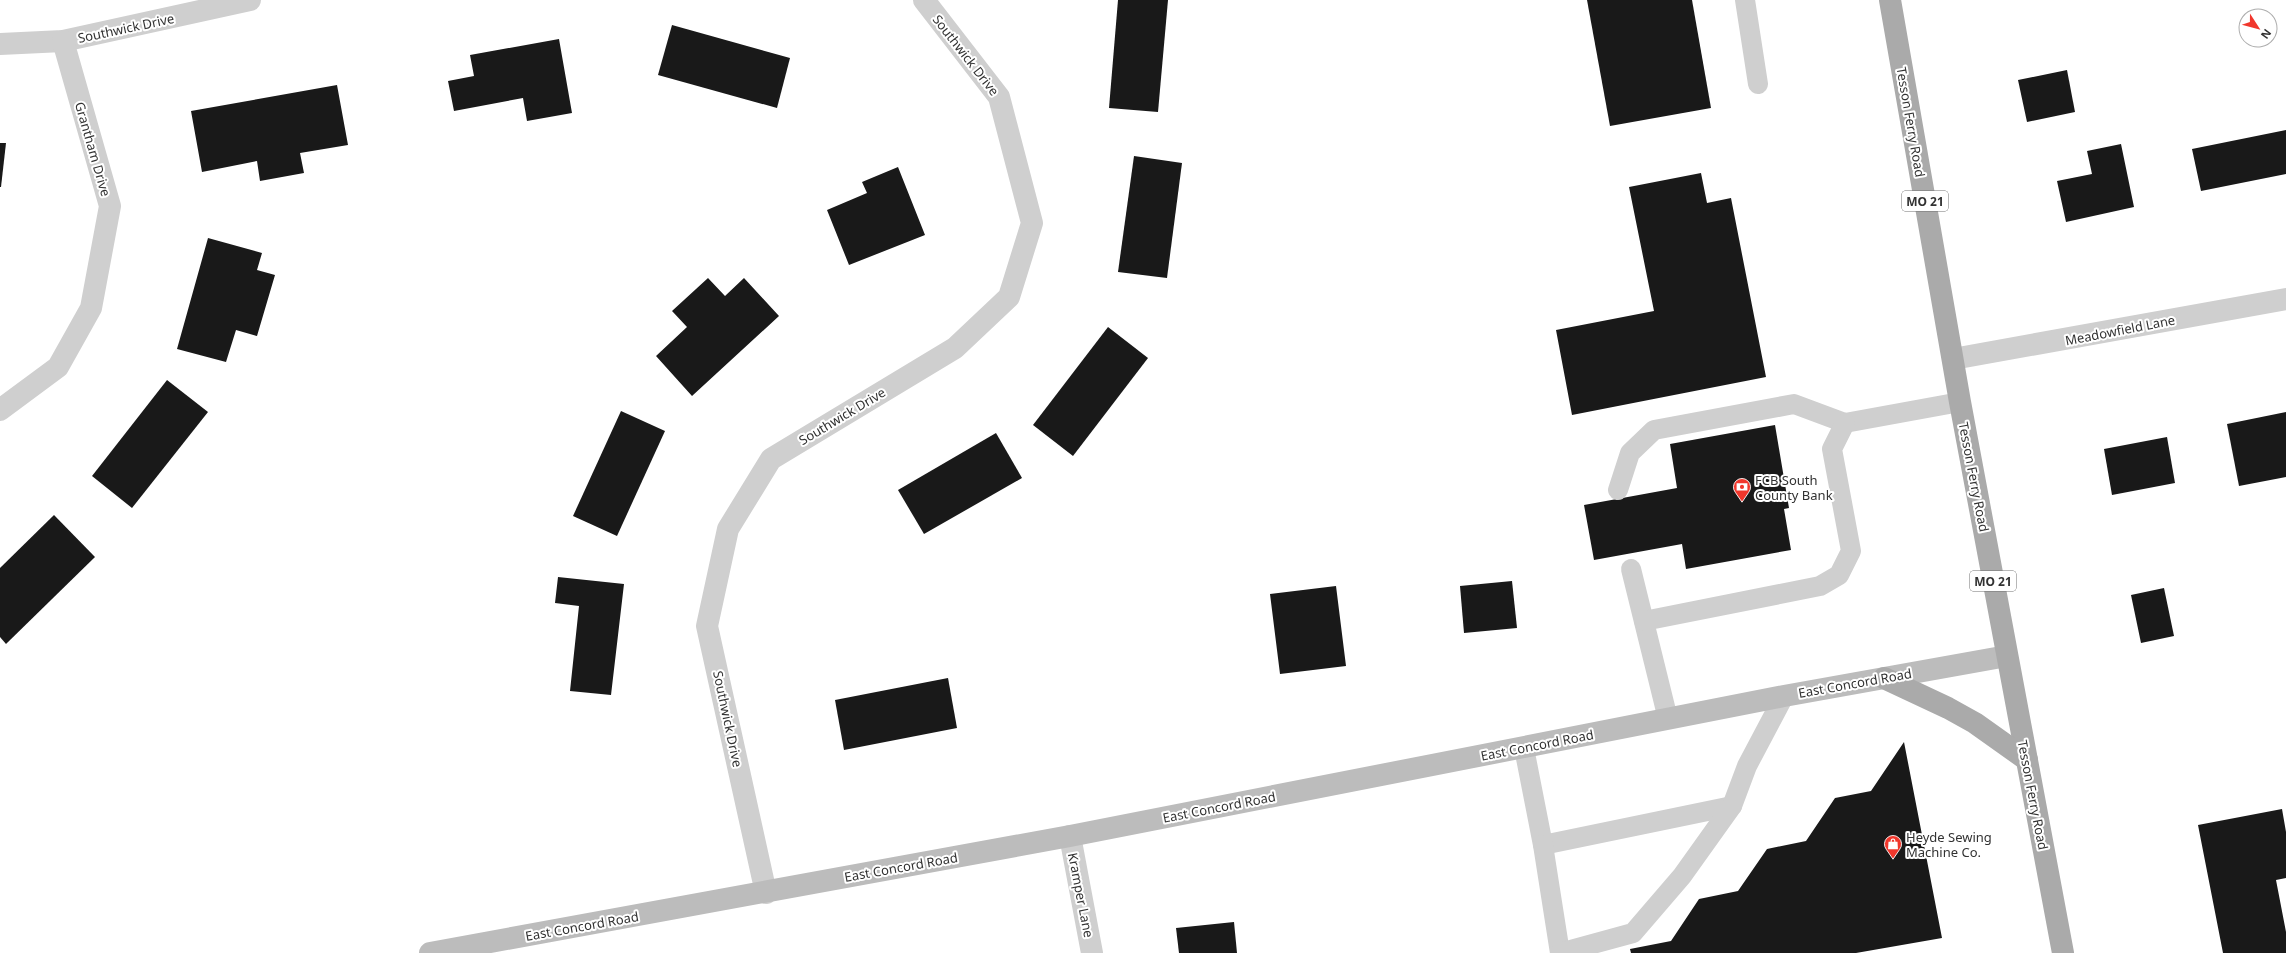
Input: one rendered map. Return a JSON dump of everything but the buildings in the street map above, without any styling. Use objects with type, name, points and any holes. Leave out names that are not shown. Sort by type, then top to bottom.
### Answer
[{"type":"main road","name":"Tesson Ferry Road","points":[[1890,0],[1960,402],[2063,953]]},
{"type":"main road","points":[[1884,678],[1948,708],[1975,723],[2027,760]]},
{"type":"street","name":"Southwick Drive","points":[[0,44],[63,42],[250,0]]},
{"type":"street","name":"Southwick Drive","points":[[766,892],[707,626],[728,529],[771,458],[955,348],[1009,297],[1032,223],[999,97],[924,0]]},
{"type":"street","name":"Grantham Drive","points":[[0,410],[58,367],[91,308],[110,206],[63,42]]},
{"type":"street","name":"Meadowfield Lane","points":[[1953,359],[2286,299]]},
{"type":"street","name":"East Concord Road","points":[[430,953],[1070,836],[1784,696],[2007,656]]},
{"type":"street","name":"Kramper Lane","points":[[1070,836],[1092,953]]},
{"type":"lane","points":[[1745,0],[1758,84]]},
{"type":"lane","points":[[1618,490],[1630,453],[1654,430],[1794,404],[1845,423],[1960,402]]},
{"type":"lane","points":[[1644,621],[1820,586],[1839,575],[1851,551],[1832,449],[1845,423]]},
{"type":"lane","points":[[1631,569],[1668,719]]},
{"type":"lane","points":[[1524,748],[1543,845],[1560,953],[1633,933],[1682,876],[1732,806],[1747,766],[1784,696]]},
{"type":"lane","points":[[1543,845],[1732,806]]},
{"type":"place","name":"FCB South County Bank","points":[[1742,502]]},
{"type":"place","name":"Heyde Sewing Machine Co.","points":[[1893,859]]}]
